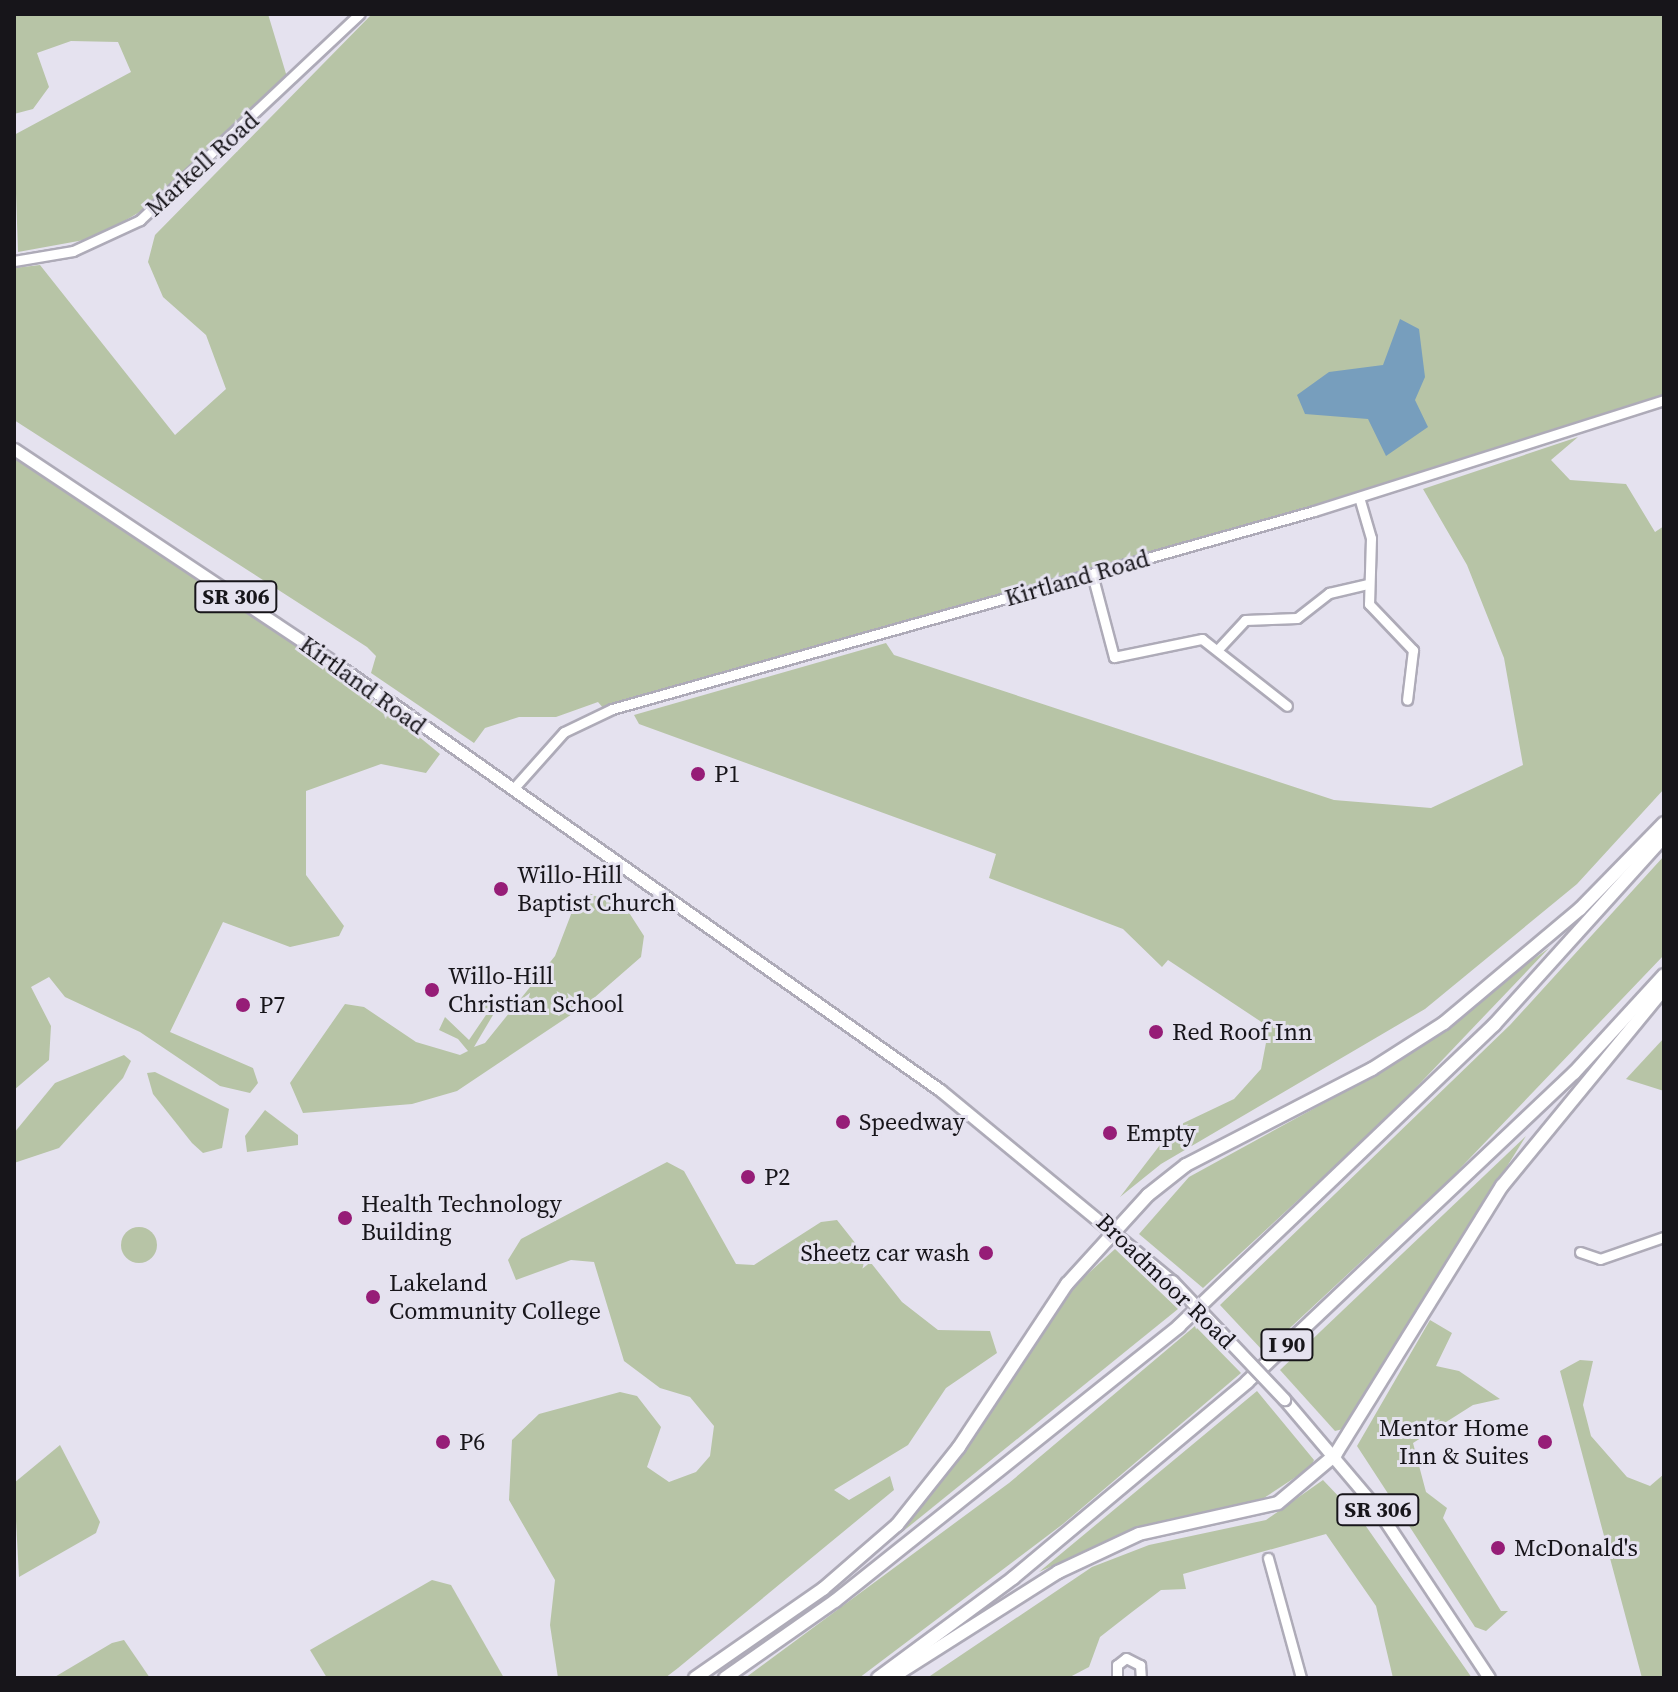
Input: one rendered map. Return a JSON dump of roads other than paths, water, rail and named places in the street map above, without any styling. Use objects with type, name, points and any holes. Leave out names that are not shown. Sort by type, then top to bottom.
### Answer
[{"type":"highway","points":[[695,1678],[823,1589],[897,1525],[959,1447],[1067,1284],[1116,1230],[1186,1165],[1372,1069],[1444,1023],[1580,909],[1664,823]]},
{"type":"highway","points":[[725,1678],[835,1601],[1179,1326],[1494,1025],[1664,837]]},
{"type":"highway","name":"I 90","points":[[878,1678],[1013,1578],[1247,1382],[1574,1073],[1664,975]]},
{"type":"highway","points":[[891,1678],[1058,1572],[1139,1534],[1278,1503],[1335,1455],[1502,1186],[1664,989]]},
{"type":"main road","name":"Kirtland Road","points":[[14,449],[513,789],[760,966]]},
{"type":"main road","name":"Broadmoor Road","points":[[760,966],[950,1097],[1116,1230],[1172,1281],[1335,1455],[1489,1678]]},
{"type":"street","name":"Markell Road","points":[[14,261],[88,247],[140,220],[359,14]]},
{"type":"street","name":"Kirtland Road","points":[[513,789],[564,732],[612,709],[1359,497],[1664,400]]},
{"type":"street","points":[[1359,497],[1371,538],[1367,584],[1380,623],[1413,650],[1407,700]]},
{"type":"street","points":[[1092,574],[1114,657],[1190,638],[1220,647],[1287,706]]},
{"type":"street","points":[[1220,647],[1245,620],[1297,618],[1329,593],[1367,584]]},
{"type":"street","points":[[1580,1252],[1600,1259],[1664,1237]]},
{"type":"street","points":[[1268,1558],[1301,1678]]},
{"type":"street","points":[[1117,1678],[1117,1665],[1130,1658],[1140,1665],[1141,1678]]},
{"type":"water","points":[[1400,319],[1419,329],[1425,377],[1415,400],[1428,427],[1386,456],[1368,419],[1305,414],[1297,395],[1329,372],[1383,365]]},
{"type":"place","name":"P1","points":[[698,774]]},
{"type":"place","name":"Willo-Hill Baptist Church","points":[[501,889]]},
{"type":"place","name":"Willo-Hill Christian School","points":[[432,990]]},
{"type":"place","name":"P7","points":[[243,1005]]},
{"type":"place","name":"Red Roof Inn","points":[[1156,1032]]},
{"type":"place","name":"Speedway","points":[[843,1122]]},
{"type":"place","name":"Empty","points":[[1110,1133]]},
{"type":"place","name":"P2","points":[[748,1177]]},
{"type":"place","name":"Health Technology Building","points":[[345,1218]]},
{"type":"place","name":"Sheetz car wash","points":[[986,1253]]},
{"type":"place","name":"Lakeland Community College","points":[[373,1297]]},
{"type":"place","name":"P6","points":[[443,1442]]},
{"type":"place","name":"Mentor Home Inn & Suites","points":[[1545,1442]]},
{"type":"place","name":"McDonald's","points":[[1498,1548]]}]
